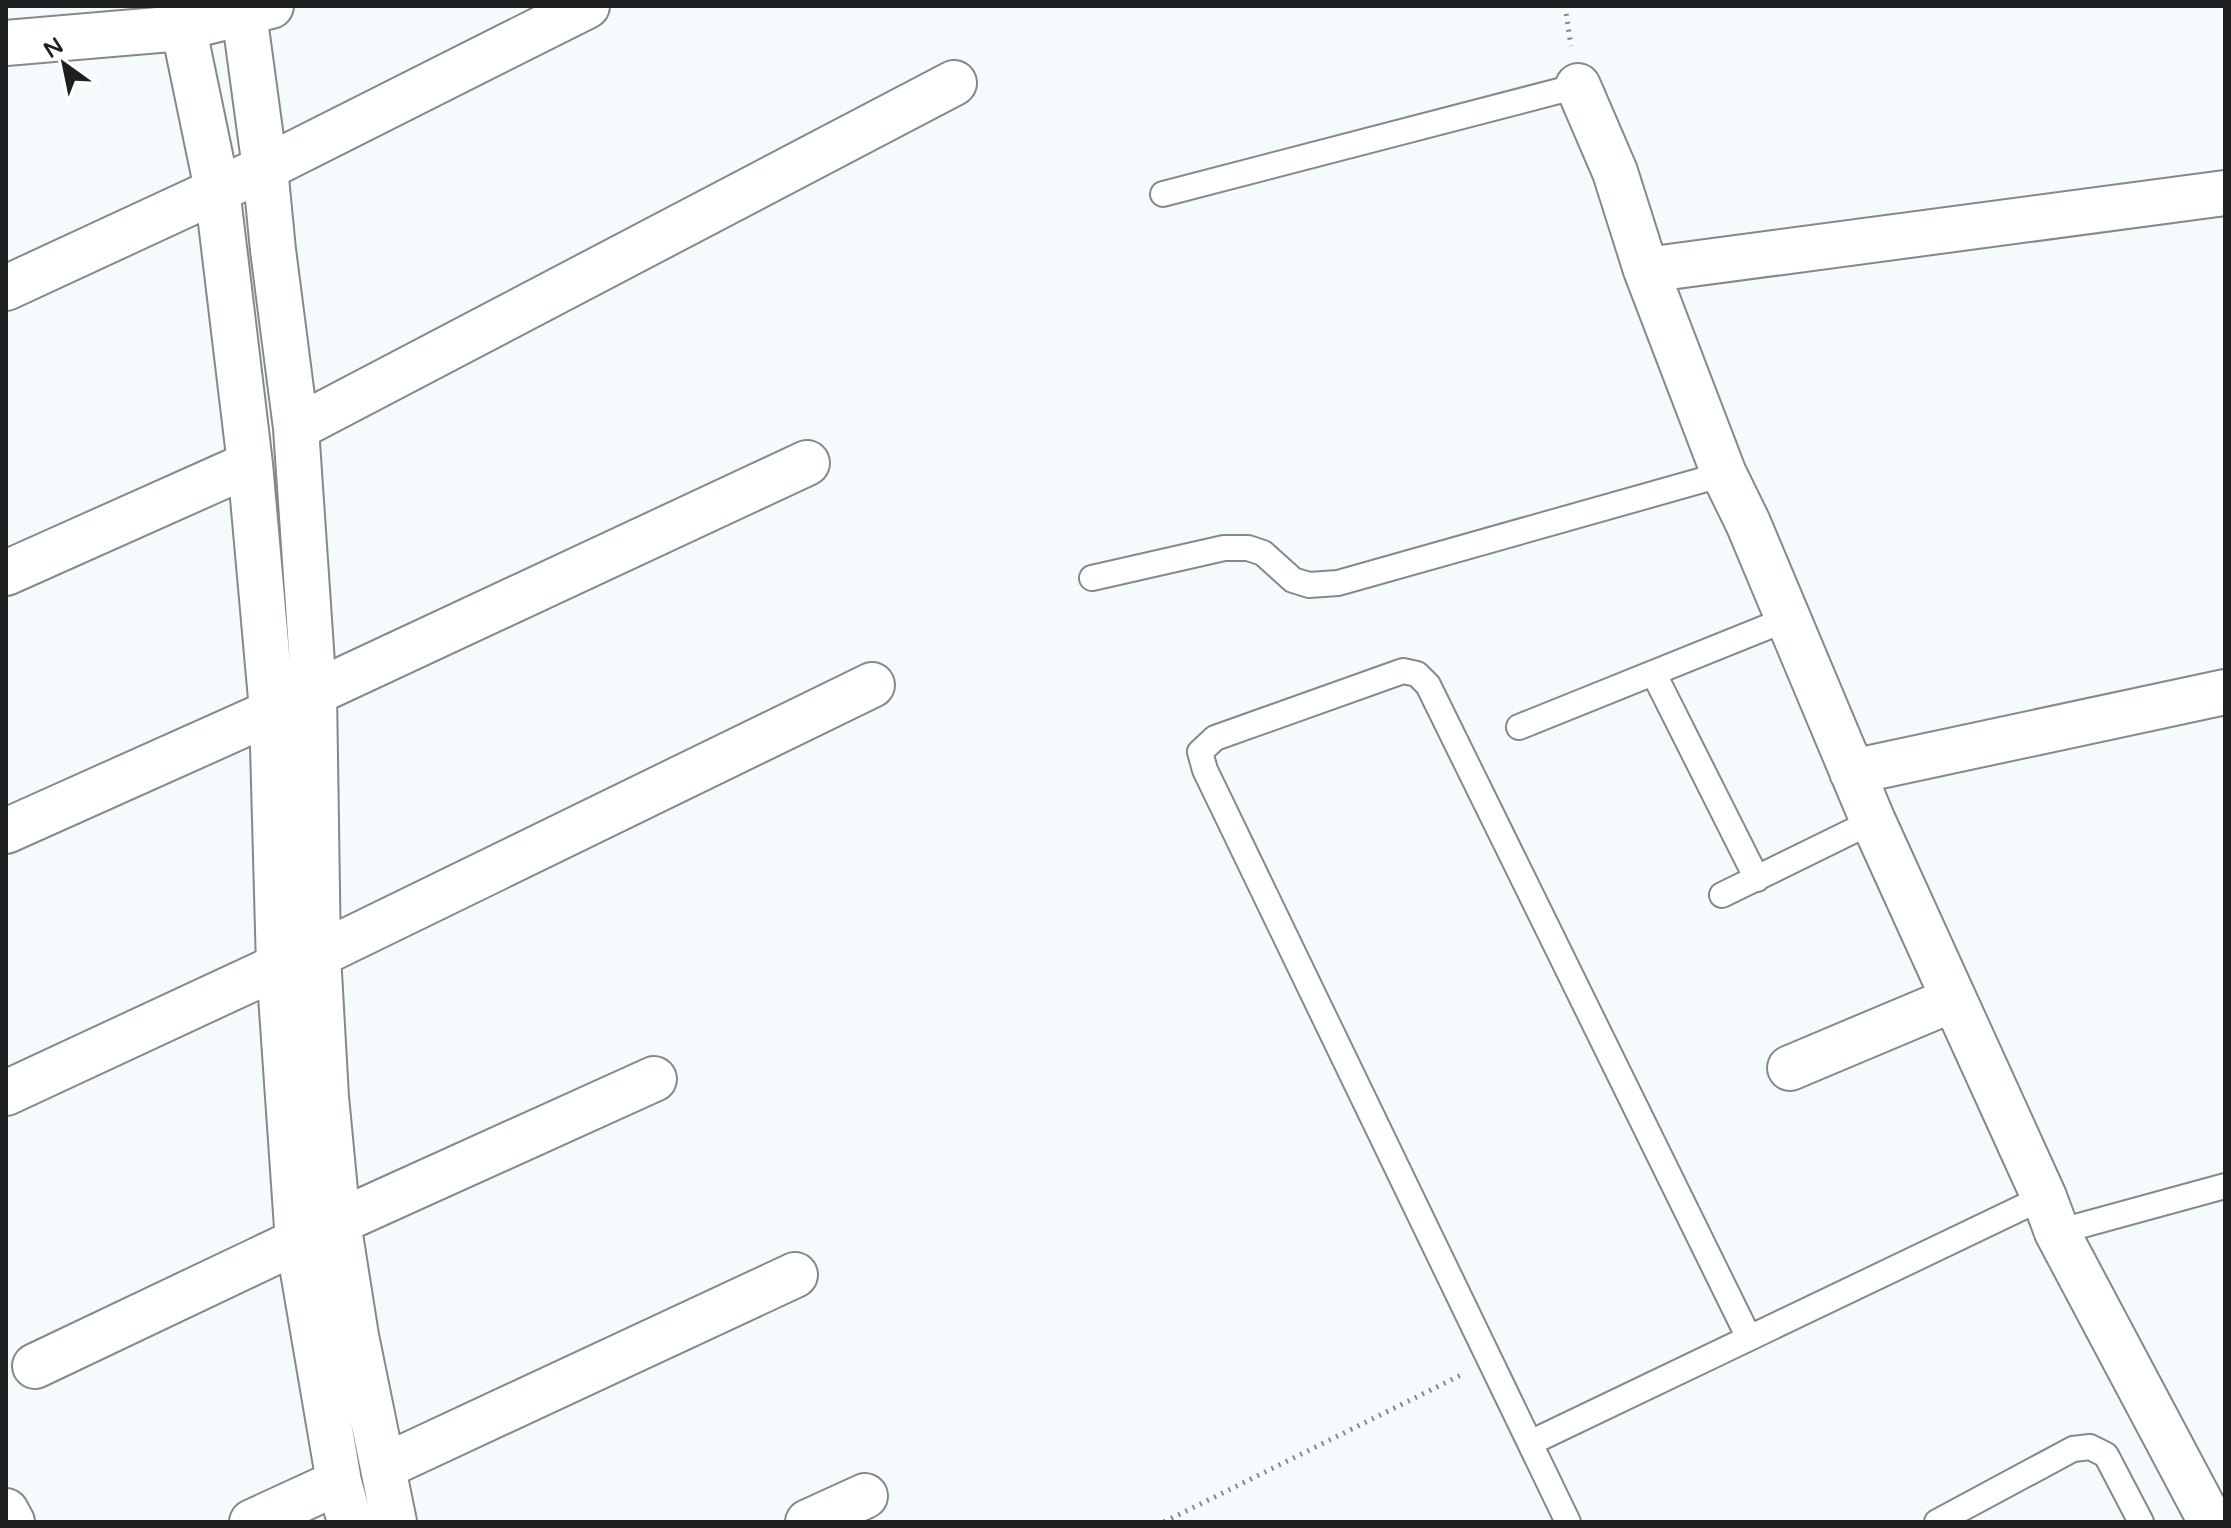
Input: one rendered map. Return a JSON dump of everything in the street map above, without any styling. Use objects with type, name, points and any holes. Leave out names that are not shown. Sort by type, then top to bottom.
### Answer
[{"type":"street","points":[[6,288],[265,168],[587,6]]},
{"type":"street","points":[[6,43],[253,8],[273,250],[296,428],[314,693],[298,960],[298,1242],[345,1502],[252,1522]]},
{"type":"street","points":[[180,17],[217,189],[250,464],[298,960],[326,1097],[338,1222],[356,1336],[394,1522]]},
{"type":"street","points":[[296,428],[954,83]]},
{"type":"street","points":[[1578,86],[1615,172],[1646,270],[1724,474],[1748,523],[1873,821],[2051,1214],[2211,1522]]},
{"type":"street","points":[[1646,270],[2225,193]]},
{"type":"street","points":[[6,831],[314,693],[807,463]]},
{"type":"street","points":[[6,573],[250,464]]},
{"type":"street","points":[[6,1093],[298,960],[872,685]]},
{"type":"street","points":[[1852,772],[2225,692]]},
{"type":"street","points":[[1790,1068],[1954,999]]},
{"type":"street","points":[[35,1366],[338,1222],[654,1079]]},
{"type":"street","points":[[383,1467],[795,1275]]},
{"type":"street","points":[[808,1522],[865,1496]]},
{"type":"street","points":[[6,1511],[12,1522]]},
{"type":"lane","points":[[1163,194],[1578,86]]},
{"type":"lane","points":[[1092,578],[1224,548],[1248,548],[1263,553],[1293,580],[1309,585],[1338,583],[1724,474]]},
{"type":"lane","points":[[1519,727],[1787,619]]},
{"type":"lane","points":[[1568,1522],[1205,770],[1200,752],[1215,738],[1403,671],[1417,674],[1428,685],[1749,1338]]},
{"type":"lane","points":[[1654,674],[1757,879]]},
{"type":"lane","points":[[1722,895],[1873,821]]},
{"type":"lane","points":[[1530,1443],[1749,1338],[2051,1214],[2225,1186]]},
{"type":"lane","points":[[1937,1522],[2073,1449],[2090,1447],[2106,1455],[2141,1522]]},
{"type":"path","points":[[1164,1522],[1490,1360]]}]
